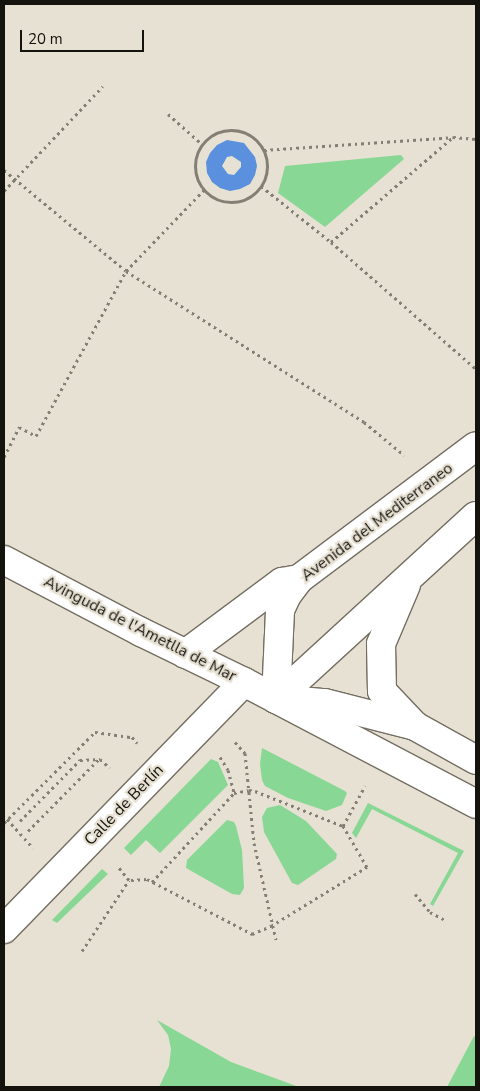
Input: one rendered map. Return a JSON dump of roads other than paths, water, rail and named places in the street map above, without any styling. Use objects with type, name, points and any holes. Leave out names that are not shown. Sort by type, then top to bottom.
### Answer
[{"type":"street","name":"Avenida del Mediterraneo","points":[[276,699],[280,610],[287,595],[299,579],[476,446]]},
{"type":"street","points":[[276,699],[331,646],[476,516]]},
{"type":"street","name":"Avinguda de l'Ametlla de Mar","points":[[4,560],[185,654],[244,682],[476,804]]},
{"type":"street","name":"Avinguda de l'Ametlla de Mar","points":[[410,577],[381,644],[382,691],[414,726]]},
{"type":"street","points":[[185,654],[282,582],[299,579]]},
{"type":"street","points":[[280,632],[292,648],[311,651],[331,646]]},
{"type":"street","name":"Calle de Berlín","points":[[4,929],[244,682]]},
{"type":"street","name":"Avinguda de l'Ametlla de Mar","points":[[276,699],[326,703],[414,726],[476,760]]},
{"type":"water","points":[[227,140],[244,143],[255,157],[257,166],[250,184],[230,191],[220,188],[212,182],[207,173],[206,162],[210,153],[217,145]],"holes":[[[232,156],[241,162],[241,167],[234,175],[228,174],[222,166],[227,157]]]}]
